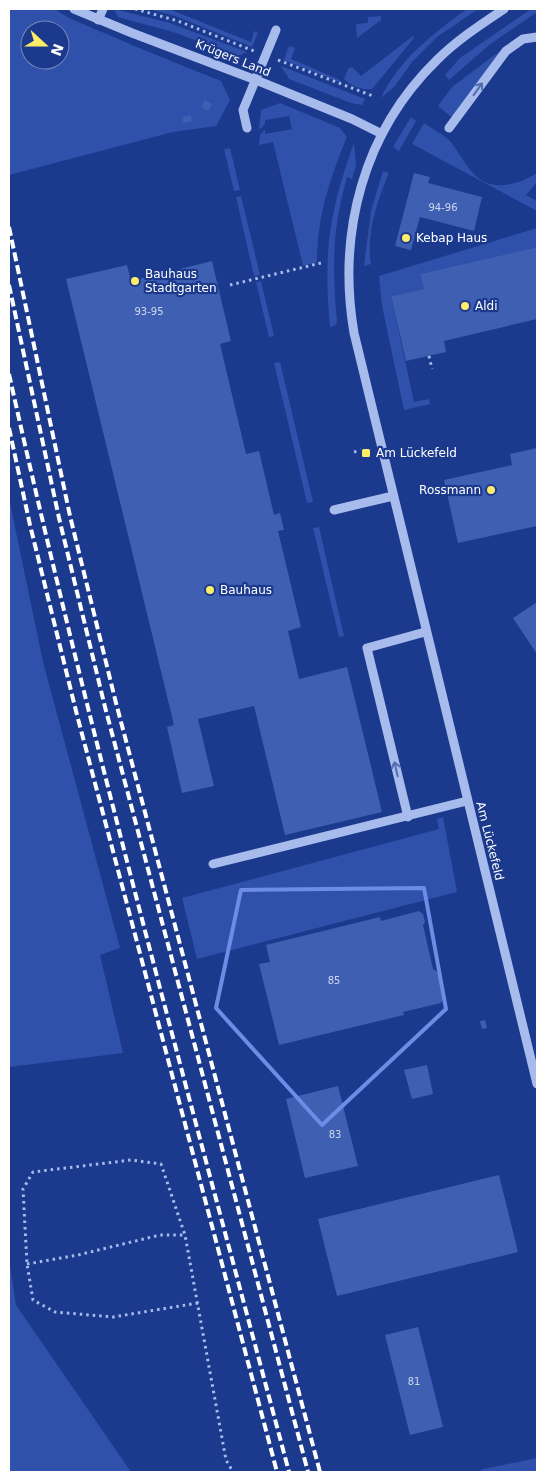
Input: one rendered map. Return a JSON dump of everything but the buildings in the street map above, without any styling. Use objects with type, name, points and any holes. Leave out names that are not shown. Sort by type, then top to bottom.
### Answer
[{"type":"street","name":"Krügers Land","points":[[74,9],[98,20],[256,80],[352,119],[382,134]]},
{"type":"street","points":[[98,20],[103,9]]},
{"type":"street","name":"Am Lückefeld","points":[[504,9],[463,37],[437,60],[405,97],[382,134],[362,182],[352,220],[347,275],[354,333],[537,1084]]},
{"type":"street","points":[[247,128],[243,110],[276,30]]},
{"type":"street","points":[[449,128],[506,51],[523,39],[537,37]]},
{"type":"street","points":[[334,510],[393,496]]},
{"type":"street","points":[[408,817],[367,648],[426,632]]},
{"type":"street","points":[[213,864],[408,817],[467,800]]},
{"type":"path","points":[[230,285],[321,263]]},
{"type":"path","points":[[429,356],[432,369]]},
{"type":"path","points":[[354,452],[366,449]]},
{"type":"path","points":[[198,1303],[113,1317],[55,1312],[33,1300],[27,1264],[23,1189],[33,1172],[131,1160],[161,1164],[185,1235],[198,1303],[226,1460],[233,1472]]},
{"type":"path","points":[[27,1264],[78,1255],[160,1235],[185,1235]]},
{"type":"highlighted area","points":[[424,888],[446,1009],[322,1125],[216,1008],[241,890]]},
{"type":"shaded area","points":[[9,9],[54,9],[69,18],[221,81],[230,100],[216,126],[173,132],[9,175]]},
{"type":"shaded area","points":[[114,9],[170,23],[247,52],[238,56],[173,32],[118,17]]},
{"type":"shaded area","points":[[149,9],[169,9],[251,42],[254,31],[258,33],[252,47],[175,16]]},
{"type":"shaded area","points":[[467,9],[478,9],[437,37],[412,62],[395,86],[381,98],[397,71],[407,59],[430,37]]},
{"type":"shaded area","points":[[531,9],[537,9],[537,12],[489,45],[449,80],[445,75],[460,58]]},
{"type":"shaded area","points":[[381,16],[381,20],[357,38],[356,24],[368,23],[368,17]]},
{"type":"shaded area","points":[[413,36],[414,38],[372,89],[357,87],[344,79],[348,69],[352,67],[361,76]]},
{"type":"shaded area","points":[[291,46],[295,48],[291,59],[340,80],[341,83],[284,60],[288,48]]},
{"type":"shaded area","points":[[504,48],[453,116],[450,116],[438,106],[452,87]]},
{"type":"shaded area","points":[[281,66],[365,99],[362,105],[351,103],[289,79]]},
{"type":"shaded area","points":[[280,103],[340,128],[347,137],[335,168],[322,213],[317,262],[303,266],[273,142],[259,145],[260,135],[265,130],[265,134],[292,129],[289,116],[265,120],[265,124],[259,130],[261,110]]},
{"type":"shaded area","points":[[411,117],[416,121],[399,151],[393,147]]},
{"type":"shaded area","points":[[424,123],[450,141],[473,173],[487,183],[496,185],[513,184],[537,173],[537,182],[526,195],[537,201],[537,211],[412,144]]},
{"type":"shaded area","points":[[354,143],[356,165],[352,179],[347,177],[338,215],[334,249],[337,321],[336,325],[330,327],[327,277],[330,234],[339,191]]},
{"type":"shaded area","points":[[230,148],[240,190],[234,191],[224,149]]},
{"type":"shaded area","points":[[383,171],[389,173],[380,195],[371,229],[371,264],[364,266],[371,211]]},
{"type":"shaded area","points":[[241,196],[260,275],[254,276],[236,197]]},
{"type":"shaded area","points":[[537,228],[537,247],[420,274],[424,289],[391,296],[414,402],[429,399],[430,404],[404,410],[382,306],[379,276]]},
{"type":"shaded area","points":[[261,281],[274,336],[269,337],[256,282]]},
{"type":"shaded area","points":[[280,362],[313,502],[307,503],[274,363]]},
{"type":"shaded area","points":[[9,498],[43,662],[120,948],[100,955],[123,1053],[9,1067]]},
{"type":"shaded area","points":[[319,527],[344,636],[339,637],[313,528]]},
{"type":"shaded area","points":[[443,817],[457,892],[197,959],[182,898],[439,829],[437,819]]},
{"type":"shaded area","points":[[9,1259],[16,1305],[131,1472],[9,1472]]},
{"type":"shaded area","points":[[537,1458],[537,1472],[478,1472],[483,1469]]},
{"type":"railway","points":[[9,227],[70,516],[116,703],[320,1472]]},
{"type":"railway","points":[[9,285],[59,518],[105,707],[308,1472]]},
{"type":"railway","points":[[9,374],[108,787],[289,1472]]},
{"type":"railway","points":[[9,428],[30,525],[77,715],[277,1472]]},
{"type":"place","name":"Kebap Haus","points":[[406,238]]},
{"type":"place","name":"Bauhaus Stadtgarten","points":[[135,281]]},
{"type":"place","name":"Aldi","points":[[465,306]]},
{"type":"place","name":"Am Lückefeld","points":[[366,453]]},
{"type":"place","name":"Rossmann","points":[[491,490]]},
{"type":"place","name":"Bauhaus","points":[[210,590]]}]
